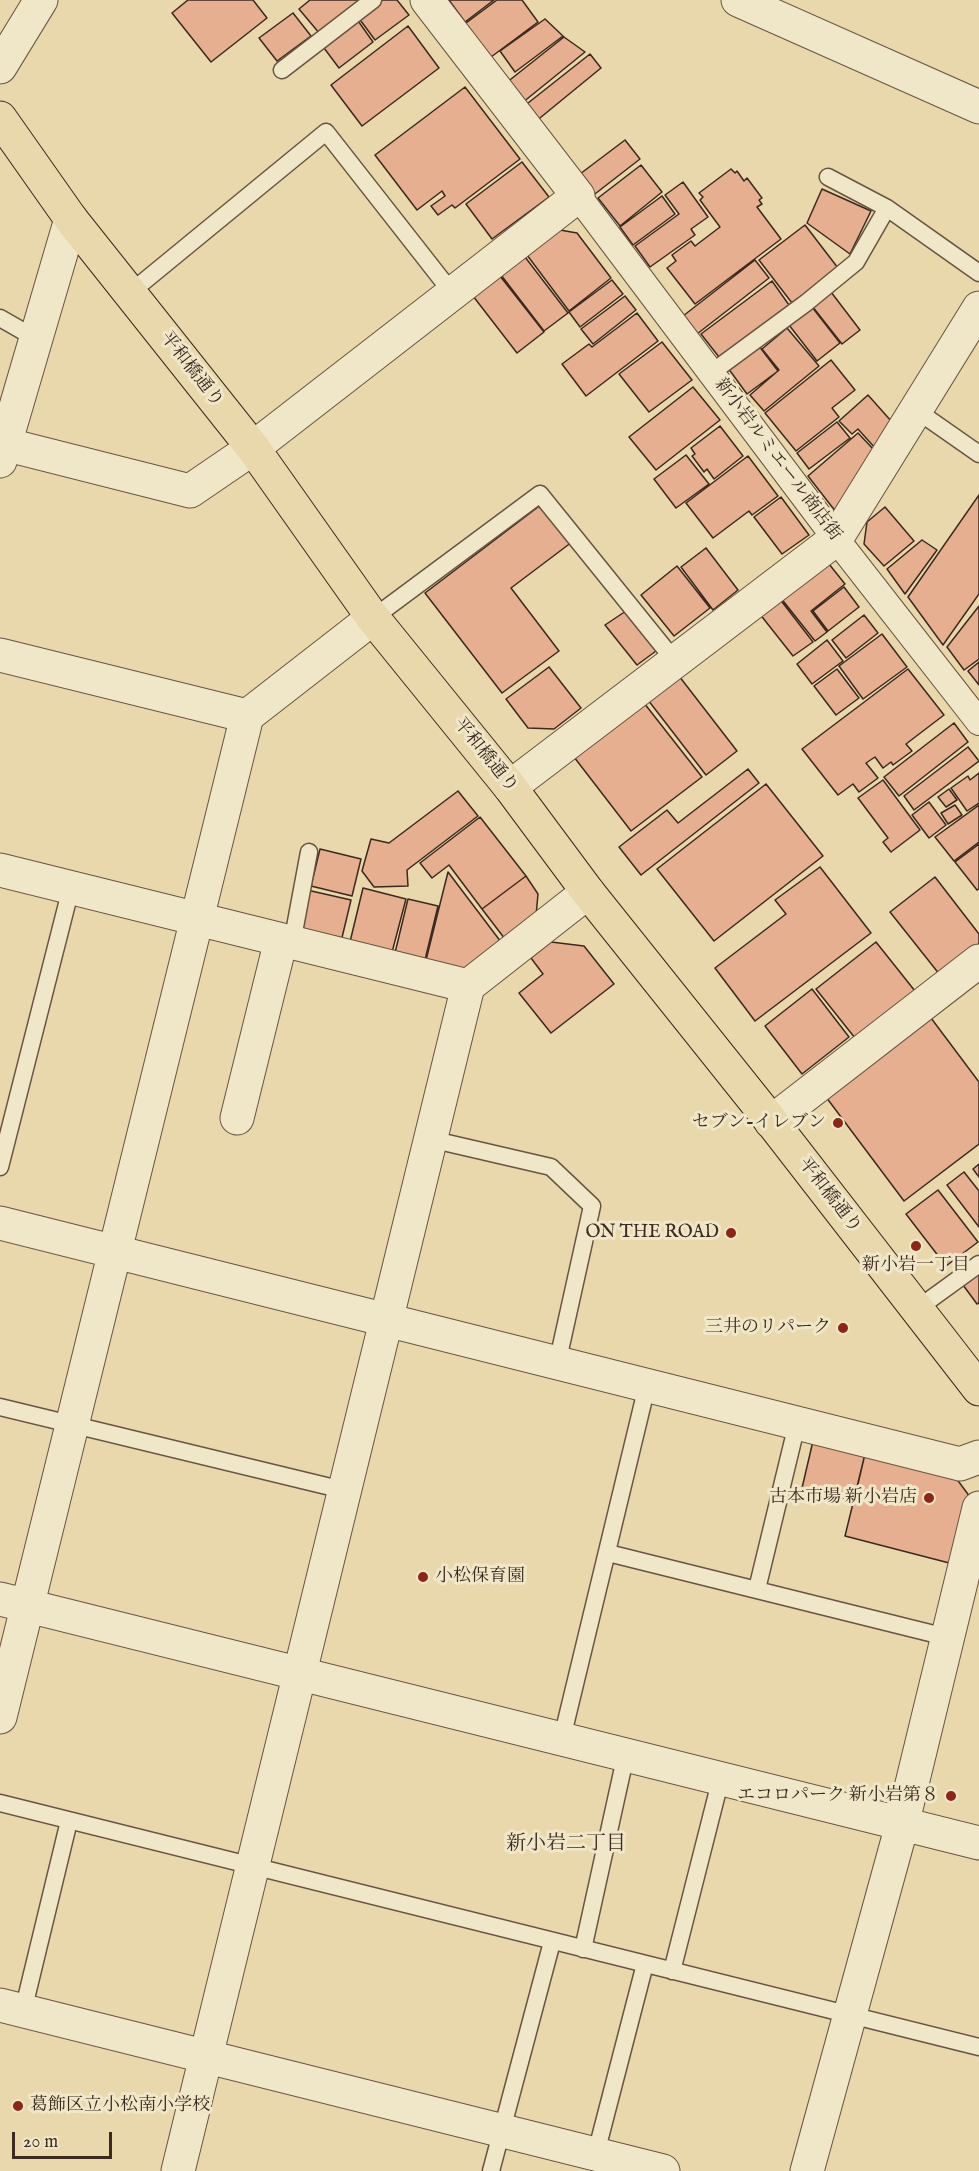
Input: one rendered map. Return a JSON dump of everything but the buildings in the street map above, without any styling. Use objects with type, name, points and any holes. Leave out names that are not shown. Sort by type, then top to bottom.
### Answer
[{"type":"main road","name":"平和橋通り","points":[[0,118],[72,219],[253,448],[373,618],[510,787],[588,892],[979,1389]]},
{"type":"street","points":[[0,67],[41,0]]},
{"type":"street","points":[[72,219],[1,450],[190,491],[253,448],[578,196],[428,0]]},
{"type":"street","points":[[738,0],[979,107]]},
{"type":"street","name":"新小岩ルミエール商店街","points":[[578,196],[836,539],[979,722]]},
{"type":"street","points":[[510,787],[836,539],[979,308]]},
{"type":"street","points":[[0,1717],[13,1602],[73,1425],[248,716],[373,618]]},
{"type":"street","points":[[0,655],[248,716]]},
{"type":"street","points":[[0,870],[468,986]]},
{"type":"street","points":[[178,2171],[301,1672],[384,1321],[468,986],[588,892]]},
{"type":"street","points":[[237,1118],[287,941]]},
{"type":"street","points":[[771,1122],[979,961]]},
{"type":"street","points":[[0,1223],[960,1464],[979,1457]]},
{"type":"street","points":[[807,2171],[902,1825],[979,1508]]},
{"type":"street","points":[[13,1602],[979,1843]]},
{"type":"street","points":[[11,2008],[663,2171]]},
{"type":"lane","points":[[282,70],[373,0]]},
{"type":"lane","points":[[131,292],[326,132],[453,294]]},
{"type":"lane","points":[[828,177],[887,208],[979,273]]},
{"type":"lane","points":[[711,373],[806,303],[856,262],[887,208]]},
{"type":"lane","points":[[0,318],[34,338]]},
{"type":"lane","points":[[916,410],[979,454]]},
{"type":"lane","points":[[373,618],[540,494],[674,660]]},
{"type":"lane","points":[[287,941],[309,852]]},
{"type":"lane","points":[[0,1167],[71,888]]},
{"type":"lane","points":[[430,1139],[551,1167],[592,1206],[557,1364]]},
{"type":"lane","points":[[917,1309],[979,1264]]},
{"type":"lane","points":[[562,1738],[647,1386]]},
{"type":"lane","points":[[0,1407],[343,1490]]},
{"type":"lane","points":[[757,1589],[797,1424]]},
{"type":"lane","points":[[608,1553],[946,1637]]},
{"type":"lane","points":[[583,1949],[626,1754]]},
{"type":"lane","points":[[672,1971],[721,1778]]},
{"type":"lane","points":[[0,1803],[979,2047]]},
{"type":"lane","points":[[11,2008],[69,1821]]},
{"type":"lane","points":[[490,2171],[552,1942]]},
{"type":"lane","points":[[596,2153],[645,1964]]},
{"type":"place","name":"セブン-イレブン","points":[[838,1123]]},
{"type":"place","name":"ON THE ROAD","points":[[731,1233]]},
{"type":"place","name":"新小岩一丁目","points":[[916,1246]]},
{"type":"place","name":"三井のリパーク","points":[[843,1328]]},
{"type":"place","name":"古本市場 新小岩店","points":[[929,1498]]},
{"type":"place","name":"小松保育園","points":[[423,1577]]},
{"type":"place","name":"エコロパーク 新小岩第８","points":[[951,1796]]},
{"type":"place","name":"葛飾区立小松南小学校","points":[[18,2106]]},
{"type":"district","name":"新小岩二丁目","points":[[566,1845]]}]
